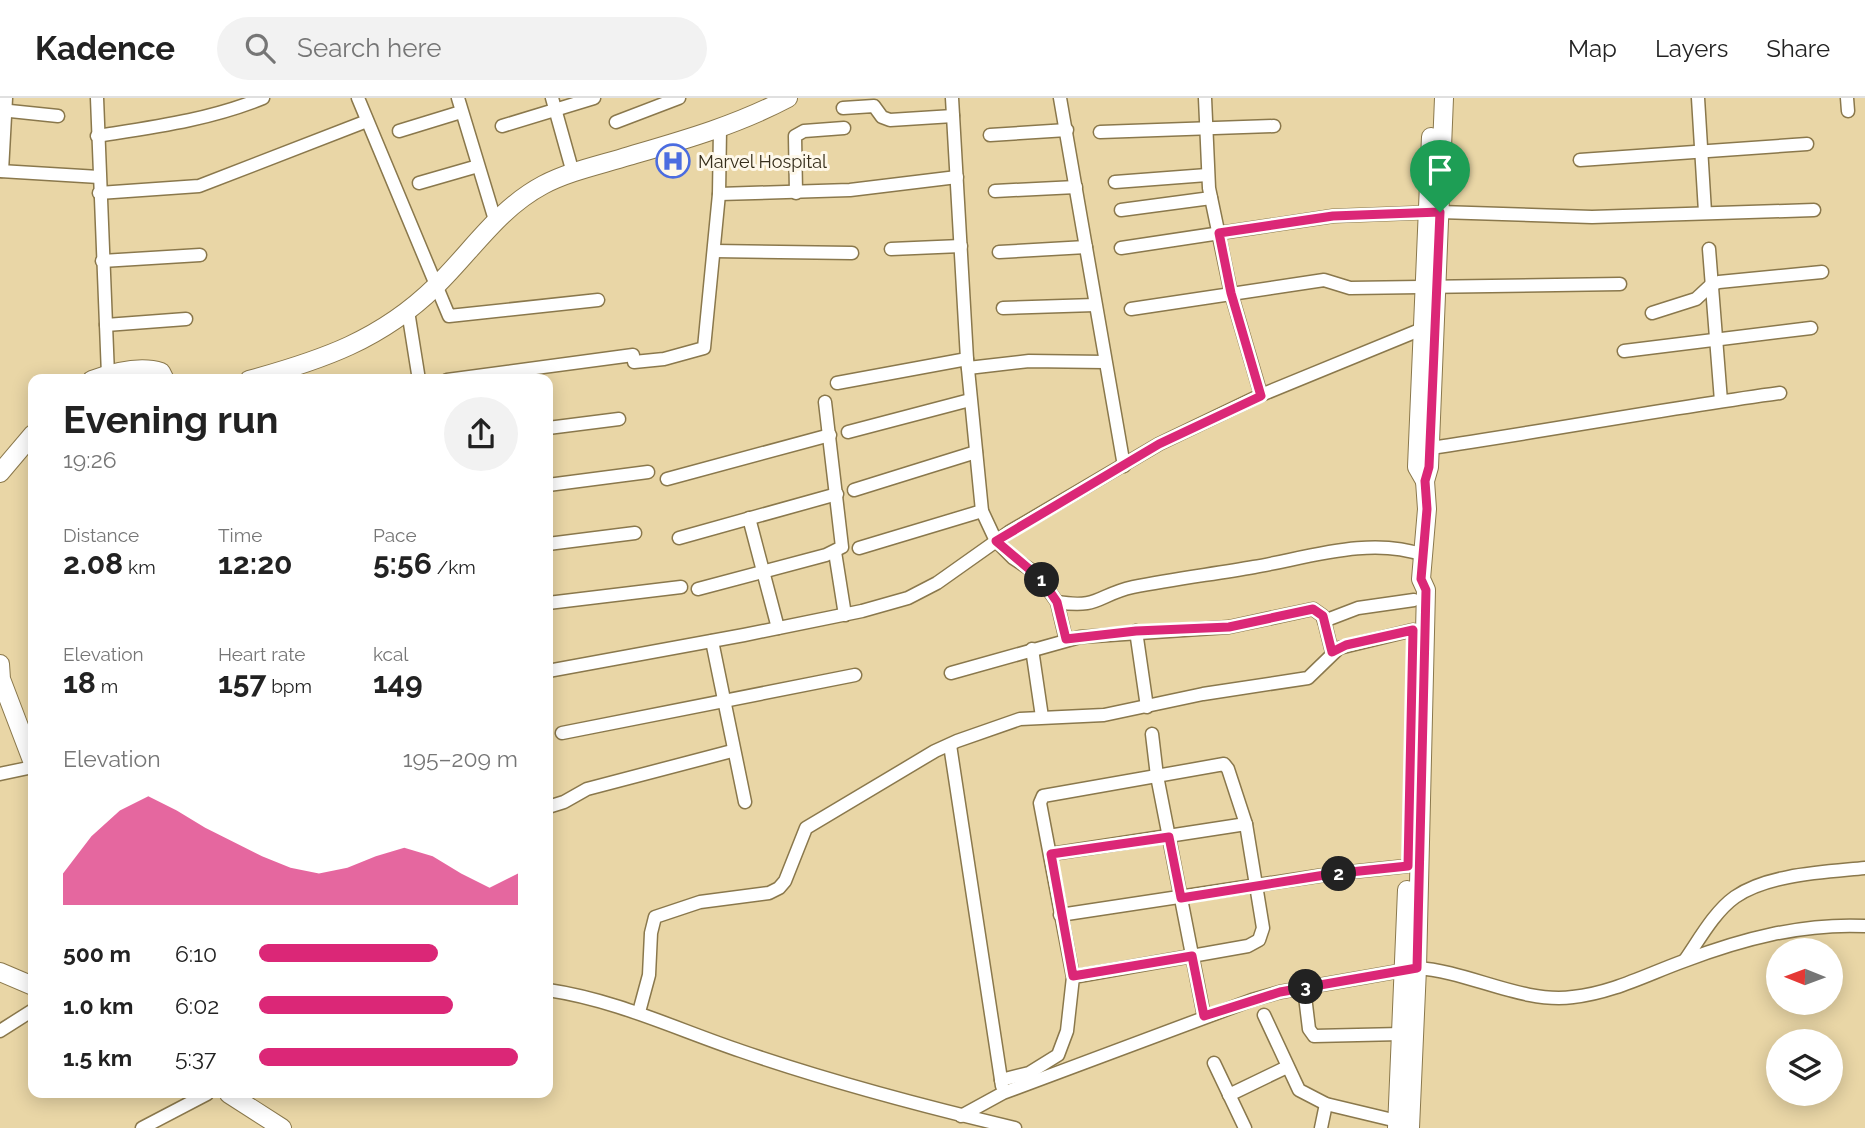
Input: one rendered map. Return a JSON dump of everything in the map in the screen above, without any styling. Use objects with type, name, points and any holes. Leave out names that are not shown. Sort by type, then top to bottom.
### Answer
[{"type":"street","points":[[97,98],[106,325],[100,374]]},
{"type":"street","points":[[97,135],[184,123],[263,98]]},
{"type":"street","points":[[358,98],[446,313],[454,317],[598,300]]},
{"type":"street","points":[[458,98],[495,220]]},
{"type":"street","points":[[502,126],[554,104],[594,98]]},
{"type":"street","points":[[616,122],[679,98]]},
{"type":"street","points":[[271,374],[304,365],[373,336],[435,287],[495,220],[526,195],[573,173],[720,130],[788,98]]},
{"type":"street","points":[[951,98],[970,400],[982,511],[996,541],[1013,558],[1037,574],[1057,602],[1066,639]]},
{"type":"street","points":[[1060,98],[1124,466]]},
{"type":"street","points":[[1205,98],[1207,175],[1211,198],[1231,293],[1261,396]]},
{"type":"street","points":[[1433,98],[1434,212]]},
{"type":"street","points":[[1402,1126],[1401,1034],[1411,968],[1408,866],[1414,590],[1421,579],[1427,509],[1425,481],[1430,448],[1430,285],[1444,98]]},
{"type":"street","points":[[1698,98],[1704,212]]},
{"type":"street","points":[[554,104],[573,173]]},
{"type":"street","points":[[58,116],[3,106],[1,171],[99,177]]},
{"type":"street","points":[[843,108],[874,106],[883,117],[890,120],[953,116]]},
{"type":"street","points":[[399,131],[461,112]]},
{"type":"street","points":[[99,193],[175,190],[199,186],[368,121]]},
{"type":"street","points":[[1100,132],[1274,126]]},
{"type":"street","points":[[796,192],[795,136],[804,131],[845,128]]},
{"type":"street","points":[[498,374],[634,358],[664,359],[704,348],[719,194],[720,130]]},
{"type":"street","points":[[990,135],[1067,130]]},
{"type":"street","points":[[1580,160],[1807,144]]},
{"type":"street","points":[[419,183],[478,166]]},
{"type":"street","points":[[1115,182],[1207,175]]},
{"type":"street","points":[[719,194],[796,192],[908,184],[957,177]]},
{"type":"street","points":[[995,191],[1076,187]]},
{"type":"street","points":[[1121,210],[1211,198]]},
{"type":"street","points":[[1121,248],[1333,216],[1434,212],[1592,217],[1814,210]]},
{"type":"street","points":[[891,248],[961,246]]},
{"type":"street","points":[[999,252],[1086,247]]},
{"type":"street","points":[[1709,249],[1721,401]]},
{"type":"street","points":[[714,251],[852,253]]},
{"type":"street","points":[[102,261],[200,255]]},
{"type":"street","points":[[1653,313],[1696,299],[1711,285],[1727,280],[1822,272]]},
{"type":"street","points":[[1131,309],[1324,279],[1350,288],[1620,284]]},
{"type":"street","points":[[1425,481],[1417,467],[1422,329],[1430,285]]},
{"type":"street","points":[[1003,308],[1095,305]]},
{"type":"street","points":[[408,311],[418,374]]},
{"type":"street","points":[[106,325],[186,319]]},
{"type":"street","points":[[1624,351],[1811,328]]},
{"type":"street","points":[[553,670],[845,615],[887,605],[924,591],[996,541],[1159,444],[1261,396],[1422,329]]},
{"type":"street","points":[[836,383],[968,364],[1029,361],[1105,362]]},
{"type":"street","points":[[124,374],[155,370],[162,374]]},
{"type":"street","points":[[1430,448],[1780,393]]},
{"type":"street","points":[[848,432],[970,400]]},
{"type":"street","points":[[698,589],[835,552],[842,543],[825,402]]},
{"type":"street","points":[[553,427],[619,419]]},
{"type":"street","points":[[667,479],[830,435]]},
{"type":"street","points":[[0,473],[28,440]]},
{"type":"street","points":[[854,490],[976,452]]},
{"type":"street","points":[[553,484],[648,472]]},
{"type":"street","points":[[679,537],[837,494]]},
{"type":"street","points":[[859,548],[982,511]]},
{"type":"street","points":[[749,518],[778,628]]},
{"type":"street","points":[[553,543],[635,533]]},
{"type":"street","points":[[1057,602],[1087,605],[1130,588],[1348,551],[1424,547]]},
{"type":"street","points":[[835,552],[845,615]]},
{"type":"street","points":[[1402,1126],[1426,590],[1421,579]]},
{"type":"street","points":[[553,602],[681,587]]},
{"type":"street","points":[[1324,621],[1358,608],[1414,600]]},
{"type":"street","points":[[951,673],[1066,639],[1136,631],[1229,627],[1313,609],[1321,612],[1332,652]]},
{"type":"street","points":[[639,1012],[647,988],[651,933],[655,917],[700,902],[769,893],[779,888],[785,881],[806,828],[950,744],[1000,725],[1042,717],[1087,717],[1215,692],[1308,678],[1316,673],[1332,652],[1346,645],[1413,630]]},
{"type":"street","points":[[1136,631],[1147,707]]},
{"type":"street","points":[[712,641],[732,751],[745,802]]},
{"type":"street","points":[[1032,649],[1042,717]]},
{"type":"street","points":[[0,673],[28,751]]},
{"type":"street","points":[[562,733],[855,675]]},
{"type":"street","points":[[1152,734],[1157,776],[1204,1016]]},
{"type":"street","points":[[950,744],[1002,1087]]},
{"type":"street","points":[[553,805],[587,789],[732,751]]},
{"type":"street","points":[[961,1116],[1002,1087],[1058,1055],[1067,1031],[1073,976],[1040,803],[1043,796],[1224,764],[1246,824],[1263,928],[1259,940],[1248,946],[1073,976]]},
{"type":"street","points":[[0,774],[28,766]]},
{"type":"street","points":[[1051,854],[1246,824]]},
{"type":"street","points":[[1060,915],[1331,874],[1408,866]]},
{"type":"street","points":[[1684,960],[1723,908],[1747,891],[1782,879],[1865,868]]},
{"type":"street","points":[[1002,1087],[1252,1000],[1411,968],[1438,970],[1540,996],[1569,998],[1617,987],[1684,960],[1787,931],[1819,926],[1865,926]]},
{"type":"street","points":[[0,972],[28,985]]},
{"type":"street","points":[[1304,988],[1309,1029],[1314,1036],[1401,1034]]},
{"type":"street","points":[[553,991],[595,998],[639,1012],[714,1042],[825,1079],[1015,1128]]},
{"type":"street","points":[[0,1031],[28,1013]]},
{"type":"street","points":[[1264,1015],[1299,1090],[1326,1104],[1402,1126]]},
{"type":"street","points":[[1214,1063],[1245,1128]]},
{"type":"street","points":[[1229,1095],[1287,1067]]},
{"type":"street","points":[[142,1128],[199,1098]]},
{"type":"street","points":[[234,1098],[272,1126]]},
{"type":"street","points":[[1321,1128],[1326,1104]]},
{"type":"place","name":"Marvel Hospital","points":[[673,161]]},
{"type":"route","points":[[1440,212],[1429,467],[1425,481],[1427,509],[1421,579],[1426,590],[1417,968],[1280,992],[1204,1016],[1192,956],[1073,976],[1051,854],[1169,837],[1181,898],[1331,874],[1408,866],[1413,630],[1346,645],[1332,652],[1323,616],[1317,609],[1313,609],[1229,627],[1136,631],[1066,639],[1057,602],[1042,580],[1003,550],[996,541],[1159,444],[1261,396],[1231,293],[1219,233],[1333,216],[1440,212]]}]
